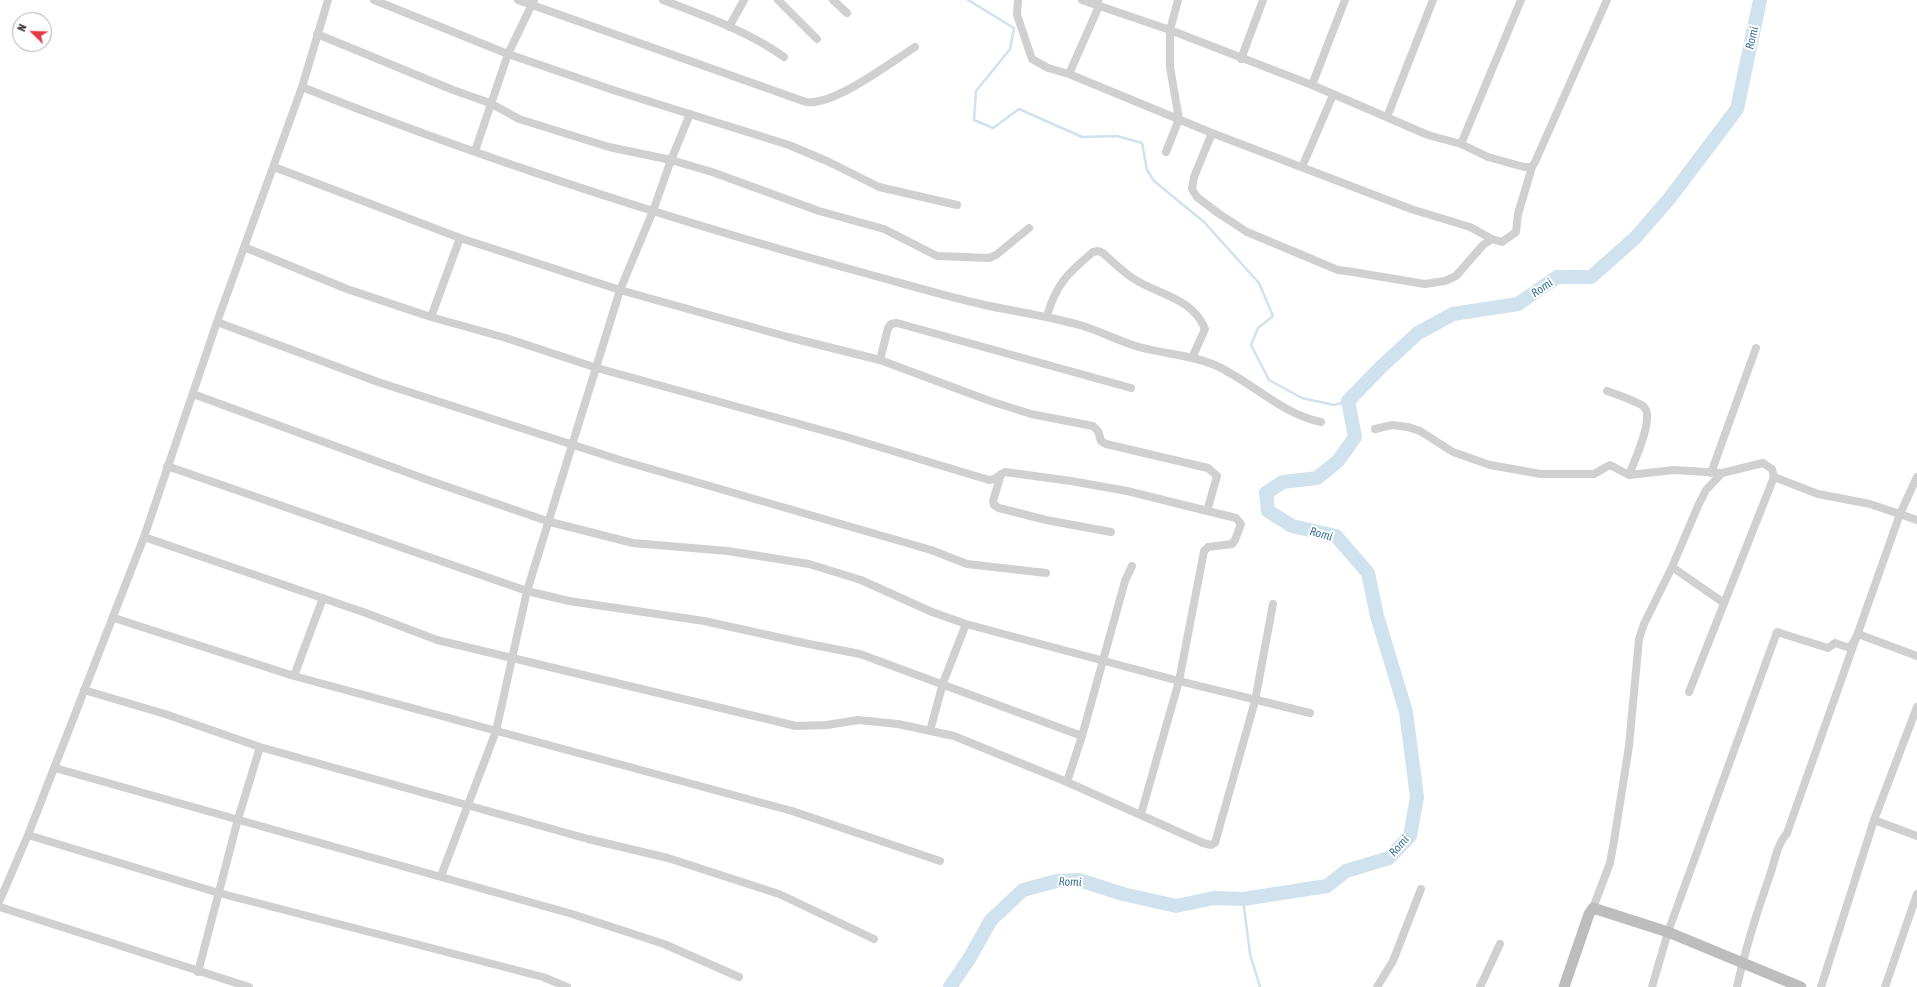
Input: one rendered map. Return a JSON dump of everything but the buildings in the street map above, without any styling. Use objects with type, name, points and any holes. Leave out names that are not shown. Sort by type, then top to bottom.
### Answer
[{"type":"street","points":[[0,900],[28,836],[55,768],[144,537],[217,322],[302,87],[328,0]]},
{"type":"street","points":[[374,0],[508,54],[789,145],[879,187],[957,205]]},
{"type":"street","points":[[518,0],[533,3],[799,100],[814,103],[826,100],[850,88],[915,47]]},
{"type":"street","points":[[663,0],[768,45],[784,57]]},
{"type":"street","points":[[729,27],[744,0]]},
{"type":"street","points":[[778,0],[817,39]]},
{"type":"street","points":[[833,0],[847,13]]},
{"type":"street","points":[[1018,0],[1017,15],[1032,59],[1048,68],[1069,74],[1212,133],[1411,209],[1470,226],[1492,239],[1502,242],[1516,232],[1518,214],[1532,167],[1607,0]]},
{"type":"street","points":[[1082,0],[1098,3],[1312,85],[1428,136],[1461,144],[1488,157],[1524,167],[1532,167]]},
{"type":"street","points":[[1166,152],[1179,119],[1170,67],[1170,30],[1178,0]]},
{"type":"street","points":[[1241,59],[1263,0]]},
{"type":"street","points":[[1312,85],[1345,0]]},
{"type":"street","points":[[1387,117],[1433,0]]},
{"type":"street","points":[[1461,144],[1521,0]]},
{"type":"street","points":[[475,151],[490,103],[508,54],[533,3]]},
{"type":"street","points":[[1069,74],[1098,3]]},
{"type":"street","points":[[317,34],[453,90],[490,103],[520,119],[609,147],[671,160],[712,172],[819,211],[884,229],[936,256],[989,258],[996,256],[1029,228]]},
{"type":"street","points":[[302,87],[396,125],[653,211],[965,300],[1047,316],[1083,326],[1138,346],[1192,358],[1228,372],[1305,419],[1321,422]]},
{"type":"street","points":[[1302,167],[1333,95]]},
{"type":"street","points":[[441,876],[496,731],[527,591],[550,522],[559,486],[574,445],[620,290],[653,211],[671,160],[690,114]]},
{"type":"street","points":[[1212,133],[1194,176],[1192,189],[1197,197],[1247,232],[1338,270],[1425,284],[1445,281],[1456,276],[1483,245],[1492,239]]},
{"type":"street","points":[[274,167],[460,238],[620,290],[788,337],[880,360],[1031,414],[1093,426],[1098,432],[1101,441],[1106,444],[1208,468],[1217,476],[1207,511]]},
{"type":"street","points":[[431,317],[460,238]]},
{"type":"street","points":[[244,247],[346,289],[431,317],[506,338],[597,368],[843,436],[989,480],[994,479],[1005,472],[1071,481],[1127,491],[1236,518],[1241,524],[1232,544],[1208,547],[1204,551],[1179,682],[1140,814]]},
{"type":"street","points":[[1047,316],[1057,288],[1071,271],[1093,252],[1098,251],[1103,253],[1134,279],[1182,303],[1196,313],[1205,329],[1192,358]]},
{"type":"street","points":[[217,322],[378,382],[574,445],[931,550],[967,564],[1046,573]]},
{"type":"street","points":[[880,360],[888,328],[891,324],[897,323],[1131,388]]},
{"type":"street","points":[[1711,473],[1756,348]]},
{"type":"street","points":[[1607,390],[1644,407],[1648,414],[1647,427],[1630,475]]},
{"type":"street","points":[[193,394],[425,479],[550,522],[633,544],[728,551],[808,564],[861,580],[932,612],[966,624],[1104,660],[1179,682],[1310,713]]},
{"type":"street","points":[[1375,429],[1392,425],[1408,427],[1420,431],[1453,452],[1490,465],[1541,474],[1594,474],[1610,465],[1630,475],[1674,470],[1722,473],[1763,463],[1772,469],[1774,477],[1689,692]]},
{"type":"street","points":[[167,466],[527,591],[569,601],[704,621],[860,654],[943,683],[1082,736]]},
{"type":"street","points":[[1564,987],[1589,914],[1593,908],[1610,863],[1629,746],[1639,639],[1644,624],[1672,567],[1706,490],[1722,473]]},
{"type":"street","points":[[1001,474],[993,500],[994,505],[999,508],[1046,520],[1111,532]]},
{"type":"street","points":[[1774,477],[1818,494],[1870,504],[1917,520]]},
{"type":"street","points":[[1736,987],[1742,962],[1779,843],[1787,833],[1821,733],[1858,634],[1900,514],[1917,477]]},
{"type":"street","points":[[144,537],[323,598],[437,640],[512,659],[796,726],[827,726],[858,720],[898,724],[954,736],[1067,782],[1204,843],[1212,845],[1215,843],[1255,701],[1273,604]]},
{"type":"street","points":[[1067,782],[1082,736],[1125,582],[1132,566]]},
{"type":"street","points":[[1672,567],[1724,603]]},
{"type":"street","points":[[294,676],[323,598]]},
{"type":"street","points":[[114,618],[294,676],[792,811],[940,861]]},
{"type":"street","points":[[930,731],[943,683],[966,624]]},
{"type":"street","points":[[1652,987],[1668,932],[1776,632],[1828,648],[1835,643],[1850,648],[1858,634]]},
{"type":"street","points":[[1858,634],[1917,656]]},
{"type":"street","points":[[84,690],[165,714],[260,747],[588,839],[668,858],[779,894],[874,938]]},
{"type":"street","points":[[1821,987],[1874,820],[1917,707]]},
{"type":"street","points":[[198,972],[238,819],[260,747]]},
{"type":"street","points":[[55,768],[572,914],[664,944],[739,976]]},
{"type":"street","points":[[1874,820],[1917,836]]},
{"type":"street","points":[[28,836],[218,893],[536,975],[567,987]]},
{"type":"street","points":[[1377,987],[1393,961],[1421,889]]},
{"type":"street","points":[[1885,987],[1917,894]]},
{"type":"street","points":[[0,907],[248,987]]},
{"type":"street","points":[[1593,908],[1668,932],[1801,987]]},
{"type":"street","points":[[1480,987],[1500,944]]},
{"type":"waterway","points":[[968,0],[1014,28],[1010,49],[976,91],[974,120],[993,128],[1019,109],[1082,137],[1117,136],[1142,143],[1147,170],[1154,181],[1204,222],[1259,283],[1273,316],[1258,328],[1251,345],[1269,380],[1302,398],[1334,405],[1348,401]]},
{"type":"waterway","name":"Romi","points":[[950,987],[969,959],[991,920],[1023,890],[1057,881],[1079,880],[1123,894],[1176,906],[1214,898],[1243,899],[1327,886],[1346,871],[1389,858],[1410,836],[1417,797],[1406,712],[1377,616],[1368,573],[1336,536],[1292,526],[1268,511],[1266,493],[1283,482],[1317,478],[1338,461],[1355,437],[1348,401],[1381,367],[1418,333],[1453,314],[1518,304],[1557,277],[1591,277],[1635,238],[1669,199],[1737,109],[1760,0]]},
{"type":"waterway","points":[[1243,899],[1250,954],[1260,987]]}]
